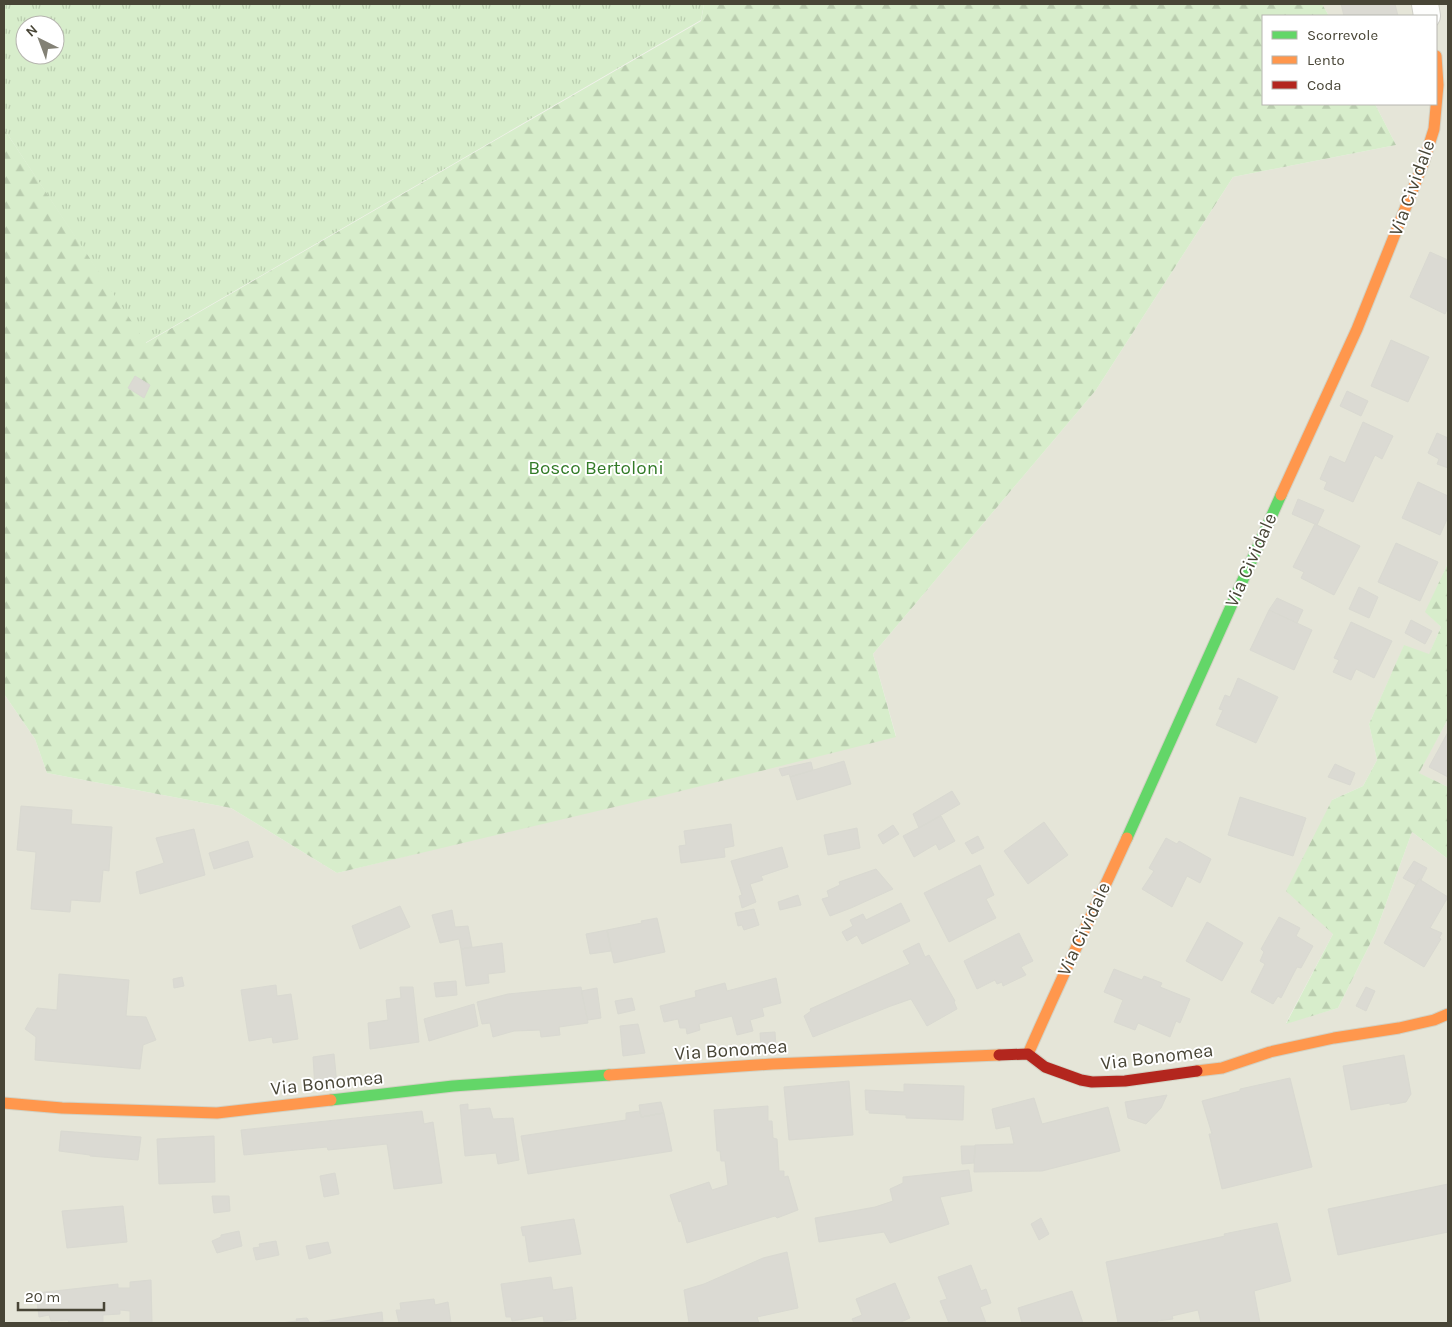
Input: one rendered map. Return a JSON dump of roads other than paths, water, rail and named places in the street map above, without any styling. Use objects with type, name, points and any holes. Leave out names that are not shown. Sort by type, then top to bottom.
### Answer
[{"type":"street","name":"Via Cividale","points":[[1028,1054],[1273,510],[1357,329],[1415,184],[1434,129],[1437,108],[1437,60]]},
{"type":"street","name":"Via Bonomea","points":[[4,1104],[62,1108],[217,1113],[453,1086],[772,1064],[1028,1054],[1045,1067],[1081,1080],[1092,1082],[1124,1081],[1222,1068],[1270,1052],[1334,1038],[1414,1025],[1448,1014]]},
{"type":"park label","name":"Bosco Bertoloni","points":[[596,468]]}]
